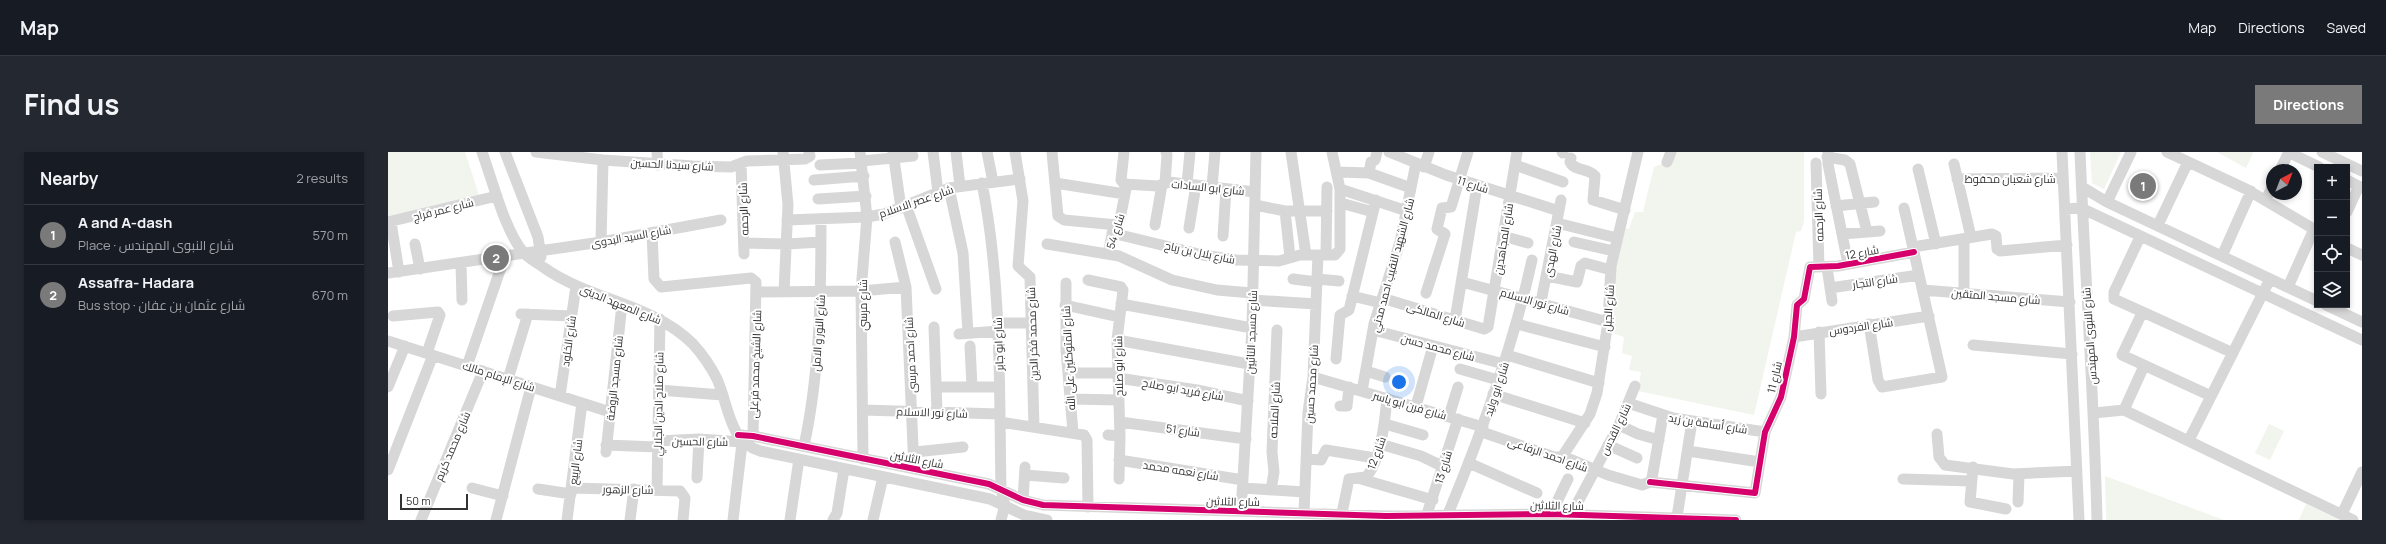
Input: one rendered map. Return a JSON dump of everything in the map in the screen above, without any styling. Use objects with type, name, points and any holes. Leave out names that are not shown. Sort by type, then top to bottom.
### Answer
[{"type":"street","name":"شارع المعهد الدينى","points":[[482,152],[509,226],[524,253],[540,265],[576,286],[660,319],[678,331],[698,350],[717,380],[732,425],[744,437]]},
{"type":"street","points":[[505,152],[541,250],[540,265]]},
{"type":"street","name":"شارع سيدنا الحسين","points":[[536,152],[658,165],[731,167],[741,163],[783,156],[805,159],[810,156],[810,152]]},
{"type":"street","points":[[657,152],[658,165]]},
{"type":"street","points":[[933,152],[938,192]]},
{"type":"street","points":[[956,152],[960,186]]},
{"type":"street","name":"شارع ابو جابر","points":[[987,152],[987,182],[990,226],[999,327],[995,345],[1000,387],[1001,489],[1005,505]]},
{"type":"street","name":"شارع محمد فخر الدين","points":[[1015,152],[1023,206],[1018,266],[1030,277],[1034,427]]},
{"type":"street","points":[[1052,152],[1055,184]]},
{"type":"street","points":[[1124,152],[1121,180],[1126,189]]},
{"type":"street","points":[[1154,225],[1168,155],[1166,152]]},
{"type":"street","points":[[1189,228],[1191,184],[1190,152]]},
{"type":"street","points":[[1212,187],[1215,152]]},
{"type":"street","name":"شارع مسجد التائبين","points":[[1234,514],[1243,484],[1246,439],[1252,328],[1256,152]]},
{"type":"street","points":[[1292,152],[1306,255]]},
{"type":"street","points":[[1327,186],[1326,255],[1340,249],[1340,189],[1338,172],[1332,152]]},
{"type":"street","points":[[1369,173],[1371,162],[1375,160],[1377,152]]},
{"type":"street","name":"شارع 11","points":[[1389,152],[1477,186],[1510,195],[1558,217],[1617,238]]},
{"type":"street","name":"شارع الشهيد النقيب احمد مدني","points":[[1362,391],[1373,330],[1398,251],[1411,188],[1420,165],[1429,152]]},
{"type":"street","points":[[1426,293],[1445,234],[1437,229],[1442,208],[1451,207],[1458,179],[1468,152]]},
{"type":"street","name":"شارع المجاهدين","points":[[1489,325],[1517,152]]},
{"type":"street","name":"شارع الجبل","points":[[1562,457],[1584,423],[1594,404],[1605,347],[1611,270],[1614,251],[1638,152]]},
{"type":"street","name":"شارع النبوى المهندس","points":[[2062,152],[2079,520]]},
{"type":"street","name":"شارع النبوى المهندس","points":[[2080,152],[2094,413],[2096,520]]},
{"type":"street","points":[[2107,202],[2131,152]]},
{"type":"street","points":[[2167,152],[2251,192],[2314,229]]},
{"type":"street","points":[[2283,164],[2288,152],[2314,165]]},
{"type":"street","points":[[2322,152],[2362,171]]},
{"type":"street","points":[[893,154],[903,207],[936,289]]},
{"type":"street","points":[[820,165],[893,154],[913,156]]},
{"type":"street","points":[[1565,154],[1574,168],[1590,172],[1594,176],[1593,200],[1625,210]]},
{"type":"street","points":[[1848,264],[1827,155],[1845,160],[1850,164],[1867,232]]},
{"type":"street","points":[[783,156],[787,190],[788,220],[784,292]]},
{"type":"street","name":"شارع مرسي","points":[[861,159],[864,176],[867,217],[861,291],[863,459]]},
{"type":"street","points":[[601,242],[603,160]]},
{"type":"street","points":[[2158,225],[2188,162]]},
{"type":"street","name":"شارع الرحمه","points":[[741,163],[744,254]]},
{"type":"street","name":"شارع الرحمه","points":[[1816,163],[1817,267]]},
{"type":"street","points":[[1954,164],[1968,238],[1964,294]]},
{"type":"street","points":[[1515,165],[1563,182]]},
{"type":"street","points":[[1918,169],[1936,244]]},
{"type":"street","points":[[1338,172],[1369,173],[1411,188]]},
{"type":"street","points":[[814,180],[864,176]]},
{"type":"street","name":"شارع شعبان محفوظ","points":[[1957,179],[2063,178]]},
{"type":"street","name":"شارع عصر الاسلام","points":[[788,220],[821,220],[867,217],[903,207],[949,188],[1020,179]]},
{"type":"street","points":[[2350,182],[2361,187],[2350,207]]},
{"type":"street","name":"شارع ابو السادات","points":[[1055,184],[1126,189],[1163,184],[1191,184],[1255,192]]},
{"type":"street","name":"شارع بلال بن رباح","points":[[1055,184],[1057,213],[1060,219],[1115,229],[1209,256],[1253,261],[1279,260],[1306,255],[1326,255]]},
{"type":"street","points":[[1455,320],[1477,186]]},
{"type":"street","points":[[2082,187],[2107,202],[2314,300]]},
{"type":"street","points":[[949,188],[963,254],[963,334],[1031,323]]},
{"type":"street","name":"شارع 54","points":[[1108,254],[1126,189]]},
{"type":"street","points":[[1223,236],[1226,189]]},
{"type":"street","points":[[1340,189],[1407,211]]},
{"type":"street","points":[[2222,256],[2251,192]]},
{"type":"street","name":"شارع عمر فراج","points":[[390,222],[497,196]]},
{"type":"street","points":[[818,199],[866,196]]},
{"type":"street","points":[[1336,359],[1340,315],[1349,310],[1376,200]]},
{"type":"street","name":"شارع الهدى","points":[[1541,302],[1561,200]]},
{"type":"street","points":[[1836,206],[1874,202]]},
{"type":"street","points":[[1340,203],[1373,212]]},
{"type":"street","points":[[1255,205],[1285,211],[1299,212],[1326,210]]},
{"type":"street","points":[[1870,324],[1879,384],[1887,387],[1942,377],[1904,208]]},
{"type":"street","points":[[2065,209],[2082,208],[2140,237],[2362,340]]},
{"type":"street","points":[[1285,211],[1290,258]]},
{"type":"street","name":"شارع السيد البدوى","points":[[393,272],[601,242],[721,220]]},
{"type":"street","name":"شارع النور و الامل","points":[[804,446],[813,392],[821,292],[821,220]]},
{"type":"street","points":[[390,222],[393,272]]},
{"type":"street","points":[[1842,234],[1880,231]]},
{"type":"street","points":[[652,233],[654,279],[656,284],[661,287],[751,278],[756,282],[757,292],[861,291],[906,287]]},
{"type":"street","name":"شارع 12","points":[[1817,267],[1848,264],[1936,244],[1994,234],[1997,248],[2000,251],[2067,245]]},
{"type":"street","points":[[2288,287],[2314,234]]},
{"type":"street","points":[[1503,236],[1528,243]]},
{"type":"street","points":[[2140,237],[2113,296],[2118,302],[2233,353]]},
{"type":"street","points":[[744,243],[787,244],[821,242]]},
{"type":"street","name":"شارع احمد مرسى","points":[[895,242],[906,287],[915,452],[914,469]]},
{"type":"street","points":[[1574,242],[1614,251]]},
{"type":"street","points":[[415,244],[420,269]]},
{"type":"street","points":[[1047,244],[1108,254],[1130,260],[1172,280],[1252,296],[1316,304]]},
{"type":"street","points":[[2350,249],[2362,254]]},
{"type":"street","name":"شارع محمد حسين","points":[[1304,513],[1308,412],[1313,377],[1317,281],[1326,255]]},
{"type":"street","points":[[467,366],[505,256]]},
{"type":"street","name":"شارع ابو وليد","points":[[1448,514],[1482,429],[1517,324],[1532,260]]},
{"type":"street","points":[[461,263],[462,300]]},
{"type":"street","points":[[1547,276],[1577,282],[1581,266],[1585,263],[1611,270]]},
{"type":"street","points":[[1817,267],[1830,288],[1832,301]]},
{"type":"street","name":"شارع 11","points":[[1756,491],[1765,432],[1781,397],[1794,337],[1797,305],[1804,299],[1817,267]]},
{"type":"street","name":"شارع التجار","points":[[1830,288],[1919,275]]},
{"type":"street","points":[[2189,440],[2270,278]]},
{"type":"street","points":[[1293,279],[1339,282]]},
{"type":"street","name":"شارع ابو صلاح","points":[[1088,280],[1121,287],[1124,292],[1119,317],[1117,340],[1120,422],[1119,479]]},
{"type":"street","name":"شارع نور الاسلام","points":[[1462,282],[1524,297],[1608,322]]},
{"type":"street","name":"شارع المتوكلين على الله","points":[[1066,283],[1065,305],[1068,373],[1073,432]]},
{"type":"street","name":"شارع الخلود","points":[[560,396],[576,286]]},
{"type":"street","name":"شارع مسجد المتقين","points":[[1923,290],[2070,302]]},
{"type":"street","name":"شارع الشيخ محمد فرغلى","points":[[733,520],[744,437],[757,292]]},
{"type":"street","name":"شارع المالكى","points":[[1352,296],[1381,301],[1484,329],[1489,325]]},
{"type":"street","name":"شارع مسجد الروضة","points":[[606,448],[622,304]]},
{"type":"street","points":[[1121,304],[1252,328]]},
{"type":"street","points":[[1065,305],[1119,317]]},
{"type":"street","points":[[2332,308],[2362,322]]},
{"type":"street","points":[[388,470],[430,354],[440,316],[438,312],[393,316]]},
{"type":"street","points":[[2142,313],[2122,353],[2123,356],[2211,396]]},
{"type":"street","points":[[508,379],[525,314],[572,316]]},
{"type":"street","name":"شارع الفردوس","points":[[1794,337],[1818,332],[1929,316]]},
{"type":"street","name":"شارع صلاح الدين الجلالي","points":[[657,490],[660,319]]},
{"type":"street","points":[[1517,324],[1605,347]]},
{"type":"street","points":[[934,327],[937,412]]},
{"type":"street","name":"شارع الملاحه","points":[[1271,490],[1274,472],[1272,452],[1277,330]]},
{"type":"street","name":"شارع محمد حسن","points":[[1373,330],[1433,346],[1505,360],[1599,383]]},
{"type":"street","points":[[1818,332],[1822,394]]},
{"type":"street","points":[[1117,340],[1250,364]]},
{"type":"street","name":"شارع الإمام مالك","points":[[388,341],[610,412]]},
{"type":"street","points":[[1974,345],[2072,354]]},
{"type":"street","points":[[388,387],[405,346]]},
{"type":"street","points":[[970,346],[972,387]]},
{"type":"street","points":[[1416,406],[1433,346]]},
{"type":"street","points":[[2124,410],[2144,366]]},
{"type":"street","points":[[1460,369],[1498,380]]},
{"type":"street","name":"شارع محمد كريم","points":[[421,520],[483,371]]},
{"type":"street","points":[[1366,372],[1385,377]]},
{"type":"street","name":"شارع فريد ابو صلاح","points":[[1068,373],[1118,376],[1248,401]]},
{"type":"street","name":"شارع فرن ابو ياسر","points":[[1313,377],[1416,406],[1482,429]]},
{"type":"street","name":"شارع القدس","points":[[1571,515],[1619,425],[1635,386]]},
{"type":"street","points":[[496,520],[531,387]]},
{"type":"street","points":[[936,387],[1000,387]]},
{"type":"street","points":[[1340,406],[1347,406],[1349,387]]},
{"type":"street","name":"شارع 13","points":[[1427,514],[1444,467],[1454,418],[1458,387]]},
{"type":"street","points":[[659,390],[722,396]]},
{"type":"street","points":[[1493,394],[1584,423]]},
{"type":"street","name":"شارع 12","points":[[1342,513],[1348,478],[1361,479],[1369,474],[1380,444],[1385,424],[1387,398]]},
{"type":"street","points":[[1070,399],[1119,400]]},
{"type":"street","name":"شارع الربيع","points":[[567,520],[572,491],[582,403]]},
{"type":"street","name":"شارع أسامة بن زيد","points":[[1628,403],[1663,415],[1765,432]]},
{"type":"street","name":"شارع نور الاسلام","points":[[863,410],[937,412],[1000,418],[1034,427],[1073,432]]},
{"type":"street","points":[[2094,413],[2124,410],[2353,520]]},
{"type":"street","points":[[1652,478],[1663,415]]},
{"type":"street","points":[[1677,517],[1692,421]]},
{"type":"street","name":"شارع 51","points":[[1120,422],[1246,439]]},
{"type":"street","points":[[1385,424],[1423,436]]},
{"type":"street","points":[[1619,425],[1638,434],[1659,440]]},
{"type":"street","name":"شارع احمد الرفاعى","points":[[1482,429],[1554,456],[1562,457],[1642,486],[1652,478],[1682,486],[1752,494],[1756,491]]},
{"type":"street","points":[[1073,432],[1084,435],[1087,440],[1088,507]]},
{"type":"street","points":[[1937,434],[1939,457],[1942,463],[2019,475],[2077,471]]},
{"type":"street","points":[[1108,435],[1120,436]]},
{"type":"street","points":[[744,437],[756,450],[990,499],[1005,505],[1020,517],[1047,520]]},
{"type":"street","name":"شارع الثلاثين","points":[[744,437],[804,446],[989,484],[1023,500],[1043,506],[1234,514],[1342,513],[1386,518],[1427,514],[1486,517],[1551,514],[1736,520]]},
{"type":"street","name":"شارع الحسين","points":[[606,448],[699,439],[744,437]]},
{"type":"street","points":[[697,478],[699,439]]},
{"type":"street","points":[[1380,444],[1421,456],[1444,467]]},
{"type":"street","points":[[1608,445],[1636,458]]},
{"type":"street","points":[[915,452],[963,447]]},
{"type":"street","points":[[1306,459],[1321,460],[1326,450],[1375,458]]},
{"type":"street","points":[[1688,451],[1760,462]]},
{"type":"street","points":[[790,520],[799,459]]},
{"type":"street","name":"شارع نعمه محمد","points":[[1119,460],[1271,490],[1305,492]]},
{"type":"street","points":[[1469,463],[1537,493]]},
{"type":"street","points":[[1973,467],[1969,499],[1972,503],[2006,509]]},
{"type":"street","points":[[833,520],[837,512],[844,469]]},
{"type":"street","points":[[1023,500],[1025,471],[1064,478]]},
{"type":"street","points":[[2342,514],[2362,472]]},
{"type":"street","points":[[2018,502],[2019,475]]},
{"type":"street","points":[[873,520],[883,477]]},
{"type":"street","points":[[1361,479],[1433,500]]},
{"type":"street","points":[[1551,514],[1568,479]]},
{"type":"street","points":[[1903,479],[1971,481]]},
{"type":"street","points":[[472,488],[502,496]]},
{"type":"street","name":"شارع الزهور","points":[[538,489],[572,491],[634,489],[677,490],[683,492],[686,498],[683,520]]},
{"type":"street","points":[[630,520],[634,489]]},
{"type":"street","points":[[1001,520],[1005,505]]},
{"type":"shaded area","points":[[388,152],[465,152],[480,198],[388,216]]},
{"type":"shaded area","points":[[1672,152],[1804,152],[1804,221],[1801,231],[1796,232],[1754,415],[1638,391],[1641,372],[1629,370],[1632,356],[1622,353],[1624,337],[1606,331],[1621,227],[1629,229],[1635,212],[1643,212],[1654,167],[1661,164]]},
{"type":"shaded area","points":[[2090,152],[2121,152],[2104,189],[2092,183]]},
{"type":"shaded area","points":[[2217,152],[2252,152],[2253,153],[2246,168]]},
{"type":"shaded area","points":[[2269,424],[2284,431],[2270,460],[2255,453]]},
{"type":"shaded area","points":[[2105,476],[2224,520],[2106,520]]},
{"type":"shaded area","points":[[2306,504],[2339,520],[2299,520]]},
{"type":"cycle path","points":[[1650,482],[1755,493],[1765,432],[1781,397],[1794,337],[1797,305],[1804,299],[1810,267],[1838,266],[1914,252]]},
{"type":"cycle path","points":[[738,435],[753,436],[989,484],[1023,500],[1043,505],[1386,516],[1551,514],[1736,520]]},
{"type":"place","name":"A and A-dash","points":[[2143,186]]},
{"type":"place","name":"Assafra- Hadara","points":[[496,258]]}]
